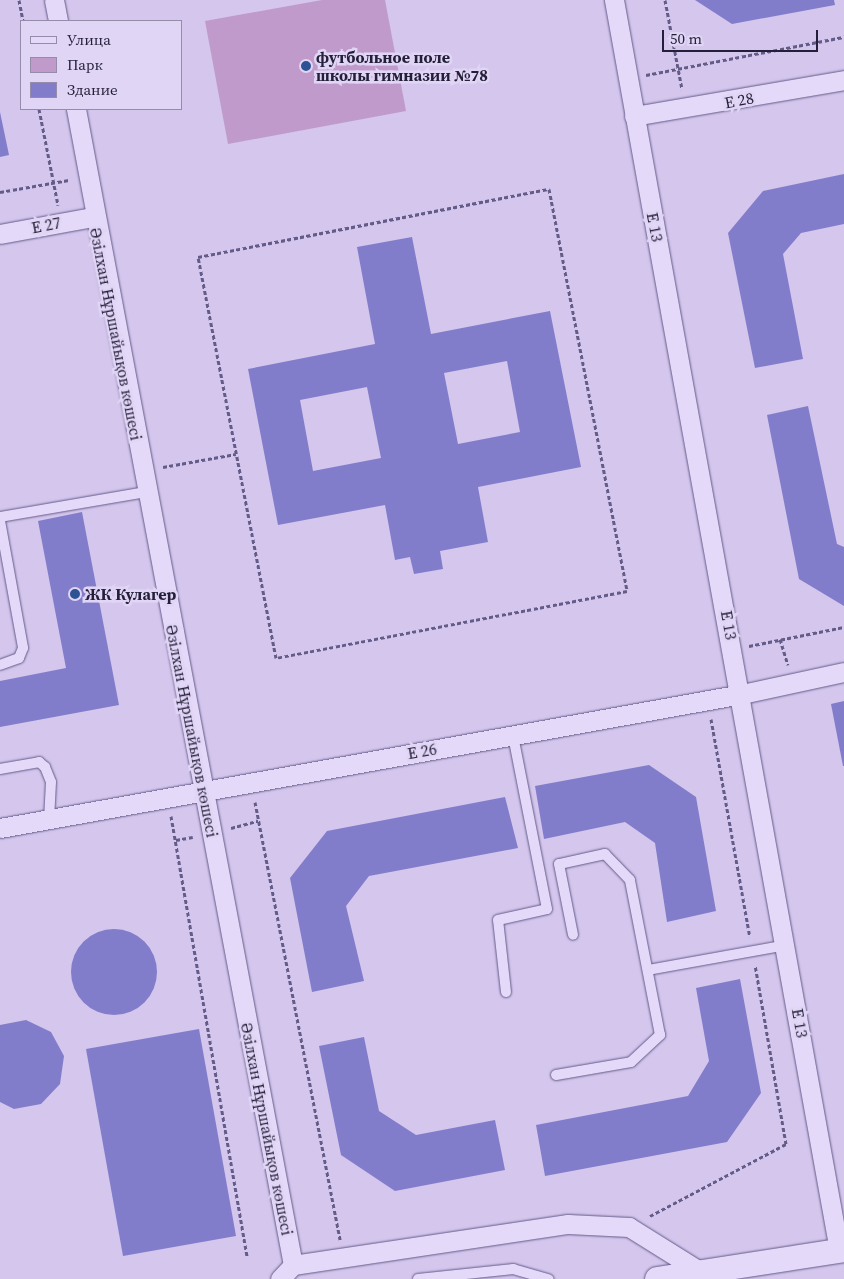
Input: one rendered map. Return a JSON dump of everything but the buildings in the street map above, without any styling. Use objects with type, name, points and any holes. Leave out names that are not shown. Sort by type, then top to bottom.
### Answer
[{"type":"street","points":[[54,0],[58,20]]},
{"type":"street","name":"E 13","points":[[614,0],[842,1250]]},
{"type":"street","name":"E 28","points":[[634,116],[687,109],[844,80]]},
{"type":"street","name":"Әзілхан Нұршайықов көшесі","points":[[76,110],[89,176],[93,217],[293,1265]]},
{"type":"street","name":"E 27","points":[[0,234],[93,217]]},
{"type":"street","name":"E 26","points":[[0,828],[49,817],[742,694],[844,672]]},
{"type":"street","points":[[280,1279],[293,1265],[568,1224],[629,1227],[701,1272]]},
{"type":"street","points":[[657,1279],[842,1250]]},
{"type":"lane","points":[[0,665],[19,658],[23,648],[0,519],[147,492]]},
{"type":"lane","points":[[506,992],[498,920],[547,909],[513,735]]},
{"type":"lane","points":[[0,769],[40,762],[45,767],[51,782],[49,817]]},
{"type":"lane","points":[[556,1075],[630,1062],[660,1035],[630,880],[605,854],[559,864],[573,935]]},
{"type":"lane","points":[[648,970],[787,944]]},
{"type":"lane","points":[[418,1279],[513,1269],[549,1279]]},
{"type":"path","points":[[19,0],[23,20]]},
{"type":"path","points":[[665,0],[687,109]]},
{"type":"path","points":[[627,78],[678,70],[844,37]]},
{"type":"path","points":[[39,110],[62,222]]},
{"type":"path","points":[[0,192],[89,176]]},
{"type":"path","points":[[550,189],[627,590],[276,658],[236,454],[198,257],[550,189]]},
{"type":"path","points":[[142,470],[236,454]]},
{"type":"path","points":[[733,649],[844,627]]},
{"type":"path","points":[[780,639],[793,683]]},
{"type":"path","points":[[629,1227],[786,1144],[708,700]]},
{"type":"path","points":[[252,782],[344,1258]]},
{"type":"path","points":[[166,797],[247,1256]]},
{"type":"green space","name":"футбольное поле школы гимназии №78","points":[[322,0],[385,0],[406,111],[228,144],[205,21]]},
{"type":"place","name":"футбольное поле школы гимназии №78","points":[[306,66]]},
{"type":"place","name":"ЖК Кулагер","points":[[75,594]]}]
